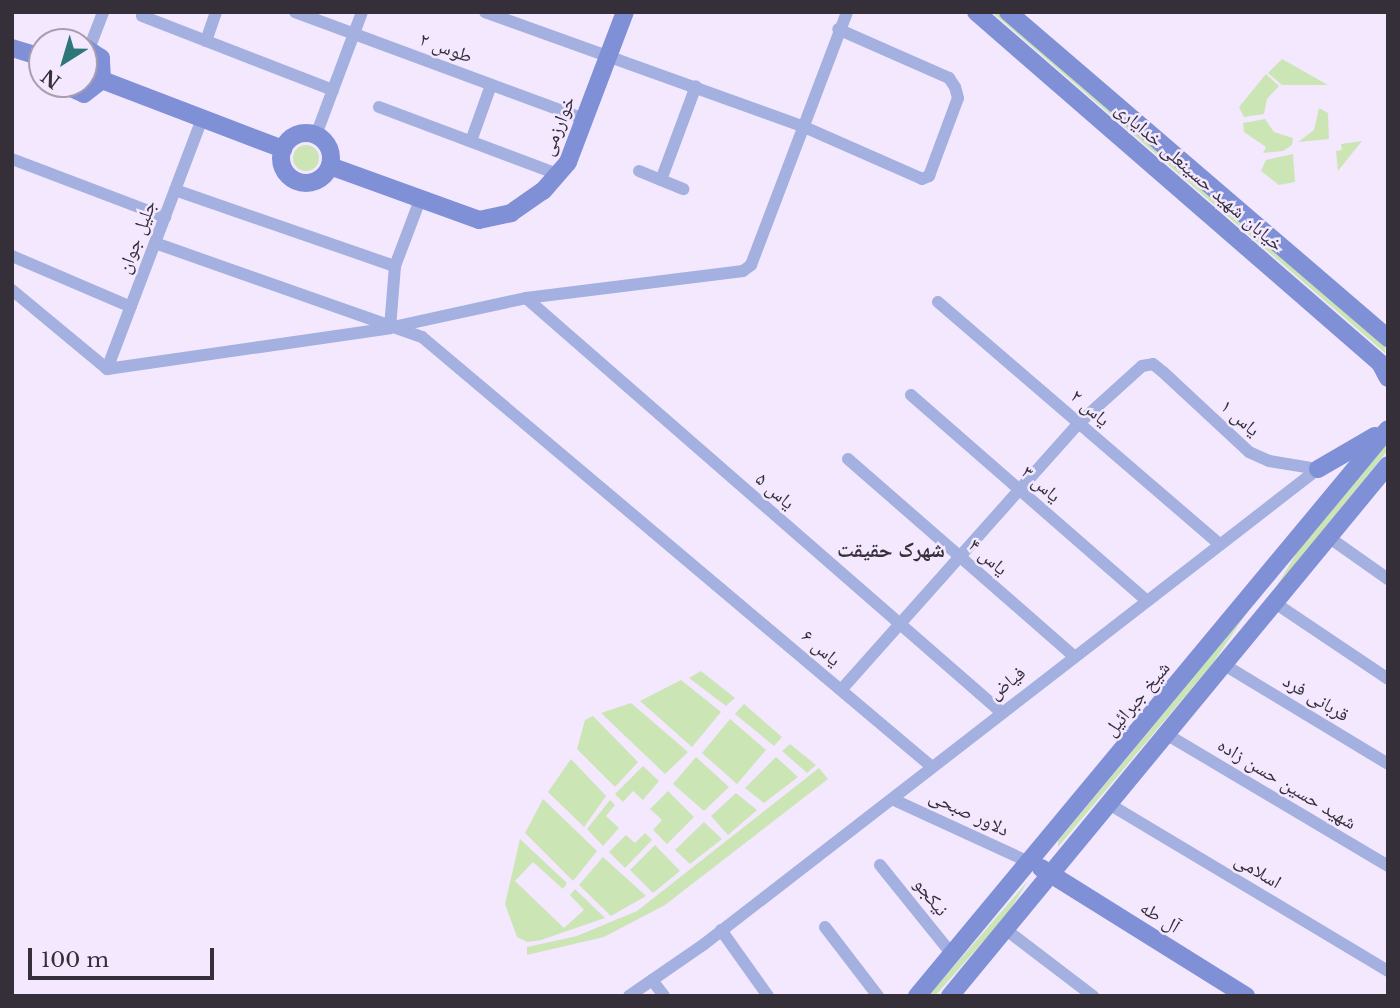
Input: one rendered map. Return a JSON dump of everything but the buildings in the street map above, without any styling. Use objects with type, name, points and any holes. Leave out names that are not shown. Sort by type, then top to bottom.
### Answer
[{"type":"street","points":[[96,28],[103,12]]},
{"type":"street","points":[[206,41],[216,12]]},
{"type":"street","name":"طوس ۲","points":[[295,12],[584,120]]},
{"type":"street","points":[[316,135],[362,12]]},
{"type":"street","points":[[485,12],[802,126],[922,179],[933,170],[958,98],[955,87],[949,78],[838,29]]},
{"type":"street","name":"خوارزمی","points":[[330,166],[480,220],[497,217],[528,204],[560,174],[584,120],[625,12]]},
{"type":"street","points":[[12,290],[107,369],[390,328],[526,298],[743,271],[757,259],[802,126],[838,29],[847,12]]},
{"type":"street","name":"خیابان شهید حسینعلی خدایاری","points":[[976,12],[1385,367]]},
{"type":"street","name":"خیابان شهید حسینعلی خدایاری","points":[[1017,15],[1388,338]]},
{"type":"street","points":[[142,16],[333,90]]},
{"type":"street","points":[[98,59],[104,65],[102,80],[98,83]]},
{"type":"street","points":[[102,80],[283,149]]},
{"type":"street","points":[[471,141],[491,85]]},
{"type":"street","points":[[661,180],[695,86]]},
{"type":"street","points":[[379,107],[560,174]]},
{"type":"street","name":"جلیل جوان","points":[[107,369],[202,119]]},
{"type":"street","points":[[296,135],[316,135],[330,149],[330,166],[313,182],[296,181],[284,169],[283,149],[296,135]]},
{"type":"street","points":[[12,159],[165,217]]},
{"type":"street","points":[[639,171],[683,189]]},
{"type":"street","points":[[175,190],[395,266]]},
{"type":"street","points":[[390,328],[395,266],[420,200]]},
{"type":"street","name":"یاس ۶","points":[[155,243],[390,328],[422,337],[931,766]]},
{"type":"street","points":[[12,256],[131,307]]},
{"type":"street","name":"یاس ۵","points":[[526,298],[1001,712]]},
{"type":"street","name":"یاس ۲","points":[[938,302],[1218,543]]},
{"type":"street","name":"یاس ۱","points":[[1079,424],[1142,366],[1153,364],[1249,452],[1269,461],[1318,469]]},
{"type":"street","name":"یاس ۳","points":[[911,395],[1147,601]]},
{"type":"street","points":[[841,691],[1079,424]]},
{"type":"street","points":[[1337,489],[1333,478],[1318,469],[1388,429]]},
{"type":"street","name":"شیخ جبرائیل","points":[[917,996],[1388,429]]},
{"type":"street","name":"یاس ۴","points":[[848,459],[1073,655]]},
{"type":"street","points":[[950,996],[1388,465]]},
{"type":"street","name":"فیاض","points":[[629,996],[721,930],[1073,655],[1147,601],[1218,543],[1318,469]]},
{"type":"street","points":[[1327,536],[1388,579]]},
{"type":"street","points":[[1257,587],[1275,603],[1388,679]]},
{"type":"street","name":"قربانی فرد","points":[[1223,664],[1388,764]]},
{"type":"street","name":"شهید حسین حسن زاده","points":[[1166,734],[1388,866]]},
{"type":"street","name":"دلاور صبحی","points":[[892,799],[1029,862]]},
{"type":"street","name":"اسلامی","points":[[1109,804],[1388,971]]},
{"type":"street","name":"آل طه","points":[[1029,862],[1051,873],[1246,996]]},
{"type":"street","name":"نیکجو","points":[[880,865],[951,953]]},
{"type":"street","points":[[825,927],[878,996]]},
{"type":"street","points":[[1005,929],[1093,996]]},
{"type":"street","points":[[721,930],[768,996]]},
{"type":"street","points":[[652,980],[663,996]]},
{"type":"green space","points":[[992,12],[1002,12],[1385,347],[1385,353]]},
{"type":"green space","points":[[1282,59],[1328,85],[1282,85],[1268,73]]},
{"type":"green space","points":[[1266,74],[1279,86],[1267,99],[1264,114],[1244,117],[1239,107]]},
{"type":"green space","points":[[1319,108],[1328,113],[1329,139],[1298,142],[1314,130]]},
{"type":"green space","points":[[1265,119],[1274,132],[1293,138],[1292,145],[1283,151],[1263,153],[1266,147],[1244,132],[1243,123]]},
{"type":"green space","points":[[1362,141],[1338,171],[1336,151],[1342,150],[1341,144]]},
{"type":"green space","points":[[306,145],[315,149],[319,158],[315,167],[306,171],[297,167],[293,158],[297,149]]},
{"type":"green space","points":[[1293,154],[1295,182],[1279,185],[1261,171],[1266,160]]},
{"type":"green space","points":[[1388,440],[1388,450],[1275,589],[1302,544]]},
{"type":"green space","points":[[1248,611],[1213,663],[1058,847],[1058,841]]},
{"type":"green space","points":[[701,671],[735,698],[726,706],[689,678]]},
{"type":"green space","points":[[681,680],[721,712],[692,747],[640,701]]},
{"type":"green space","points":[[631,703],[688,752],[665,774],[601,713]]},
{"type":"green space","points":[[744,704],[782,737],[774,746],[735,714]]},
{"type":"green space","points":[[593,716],[638,762],[615,787],[577,749],[585,720]]},
{"type":"green space","points":[[730,719],[766,750],[737,784],[702,753]]},
{"type":"green space","points":[[790,744],[816,765],[807,773],[782,751]]},
{"type":"green space","points":[[696,757],[729,787],[704,811],[673,784]]},
{"type":"green space","points":[[776,757],[798,777],[764,803],[745,788]]},
{"type":"green space","points":[[571,759],[606,796],[584,827],[548,792]]},
{"type":"green space","points":[[643,766],[659,781],[643,800],[633,791],[623,802],[615,794]]},
{"type":"green space","points":[[819,768],[828,779],[665,905],[604,937],[527,955],[527,947],[577,936],[637,911]]},
{"type":"green space","points":[[668,791],[694,817],[667,844],[653,830],[662,820],[650,809]]},
{"type":"green space","points":[[736,793],[757,810],[728,835],[711,816]]},
{"type":"green space","points":[[543,799],[597,851],[573,881],[525,833]]},
{"type":"green space","points":[[610,800],[615,805],[606,816],[619,828],[603,846],[587,829]]},
{"type":"green space","points":[[704,822],[722,839],[690,864],[675,850]]},
{"type":"green space","points":[[645,833],[652,840],[625,868],[609,852],[626,835],[635,843]]},
{"type":"green space","points":[[520,839],[567,883],[563,889],[533,862],[515,881],[564,928],[584,910],[570,895],[575,889],[605,918],[541,940],[527,942],[517,937],[505,904]]},
{"type":"green space","points":[[655,845],[680,871],[653,893],[630,870]]},
{"type":"green space","points":[[603,857],[646,896],[611,916],[579,885]]},
{"type":"green space","points":[[1028,881],[1009,912],[935,996],[928,996]]},
{"type":"district","name":"شهرک حقیقت","points":[[891,550]]}]
